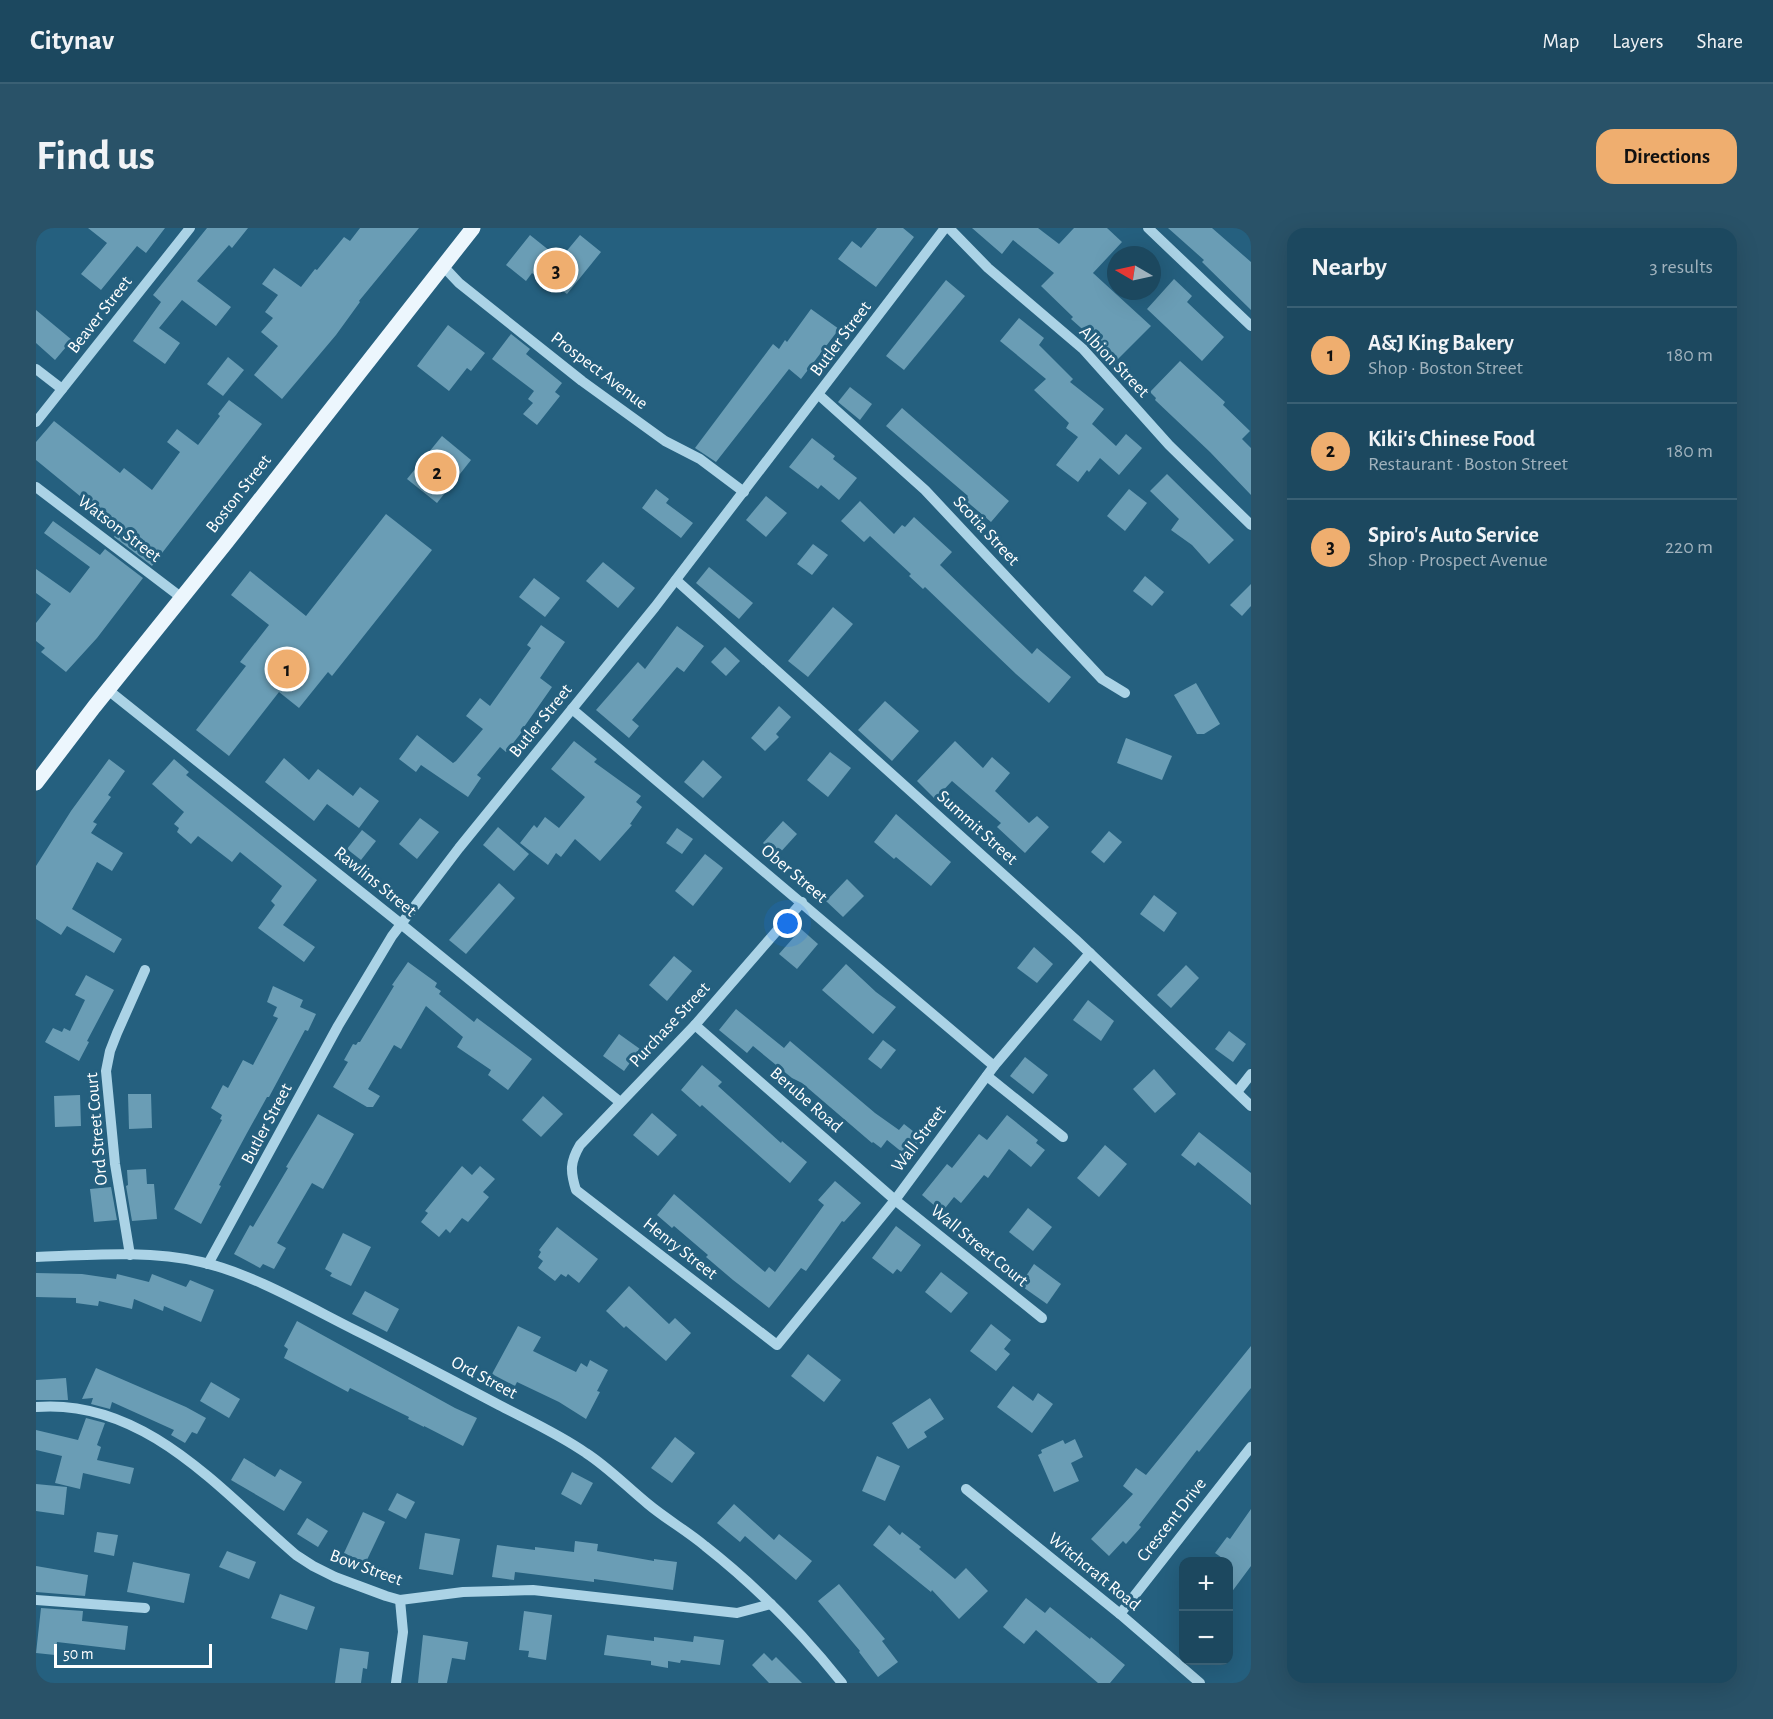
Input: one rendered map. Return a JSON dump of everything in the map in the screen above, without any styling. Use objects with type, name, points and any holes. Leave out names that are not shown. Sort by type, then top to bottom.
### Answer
[{"type":"main road","name":"Boston Street","points":[[36,783],[473,228]]},
{"type":"street","name":"Beaver Street","points":[[36,422],[190,228]]},
{"type":"street","name":"Butler Street","points":[[208,1264],[338,1026],[402,924],[459,848],[676,580],[947,228]]},
{"type":"street","name":"Albion Street","points":[[947,228],[988,268],[1083,349],[1169,445],[1251,525]]},
{"type":"street","points":[[1148,228],[1251,326]]},
{"type":"street","name":"Prospect Avenue","points":[[443,266],[459,284],[582,381],[665,441],[700,459],[744,492]]},
{"type":"street","points":[[36,369],[62,389]]},
{"type":"street","name":"Scotia Street","points":[[819,395],[925,490],[1102,679],[1125,693]]},
{"type":"street","name":"Watson Street","points":[[36,487],[182,598]]},
{"type":"street","name":"Summit Street","points":[[676,580],[1090,953],[1251,1106]]},
{"type":"street","name":"Rawlins Street","points":[[108,690],[402,924],[620,1102]]},
{"type":"street","name":"Ober Street","points":[[572,709],[994,1066]]},
{"type":"street","name":"Purchase Street","points":[[571,1173],[572,1158],[580,1144],[695,1025],[802,902]]},
{"type":"street","name":"Wall Street","points":[[777,1345],[895,1200],[994,1066],[1090,953]]},
{"type":"street","name":"Ord Street Court","points":[[130,1255],[115,1164],[106,1071],[114,1042],[146,970]]},
{"type":"street","name":"Berube Road","points":[[695,1025],[895,1200]]},
{"type":"street","points":[[1237,1092],[1251,1074]]},
{"type":"street","points":[[987,1076],[1063,1137]]},
{"type":"street","name":"Henry Street","points":[[571,1173],[576,1190],[777,1345]]},
{"type":"street","name":"Wall Street Court","points":[[895,1200],[1042,1318]]},
{"type":"street","name":"Ord Street","points":[[36,1257],[130,1255],[177,1257],[208,1264],[263,1285],[424,1365],[586,1452],[621,1479],[648,1504],[706,1546],[771,1604],[822,1658],[842,1683]]},
{"type":"street","name":"Bow Street","points":[[36,1407],[92,1412],[144,1431],[200,1469],[274,1536],[312,1566],[400,1600],[463,1592],[533,1590],[737,1613],[771,1604]]},
{"type":"street","name":"Crescent Drive","points":[[1120,1614],[1251,1447]]},
{"type":"street","name":"Witchcraft Road","points":[[966,1489],[1120,1614],[1200,1683]]},
{"type":"street","points":[[36,1600],[146,1608]]},
{"type":"street","points":[[396,1683],[403,1632],[400,1600]]},
{"type":"building","points":[[88,228],[165,228],[146,253],[137,246],[101,290],[81,274],[107,243]]},
{"type":"building","points":[[207,228],[248,228],[232,248],[229,245],[197,281],[231,307],[216,326],[182,300],[159,328],[180,343],[165,364],[133,341],[161,302],[153,295]]},
{"type":"building","points":[[360,228],[419,228],[359,301],[336,335],[282,399],[254,375],[278,346],[261,332],[273,318],[265,312],[278,295],[262,284],[274,268],[301,287],[344,237],[350,241]]},
{"type":"building","points":[[877,228],[903,228],[914,237],[876,287],[838,259],[852,241],[861,248]]},
{"type":"building","points":[[972,228],[1038,228],[1059,244],[1074,228],[1107,228],[1122,242],[1118,246],[1107,246],[1107,258],[1093,273],[1107,286],[1107,300],[1123,300],[1151,326],[1117,360],[1071,319],[1073,317],[1041,286],[1054,273],[1013,240],[1002,254]]},
{"type":"building","points":[[1168,228],[1212,228],[1251,262],[1251,310],[1202,262],[1204,260]]},
{"type":"building","points":[[530,235],[560,259],[580,235],[601,252],[567,294],[556,286],[553,290],[532,273],[526,281],[506,265]]},
{"type":"building","points":[[1174,279],[1192,296],[1187,302],[1224,337],[1202,361],[1147,309],[1155,300],[1161,300],[1161,293]]},
{"type":"building","points":[[946,280],[965,296],[904,370],[886,356]]},
{"type":"building","points":[[811,309],[839,329],[801,379],[789,369],[716,462],[695,448],[773,344],[779,349],[785,340],[787,342]]},
{"type":"building","points":[[36,310],[72,340],[55,360],[36,343]]},
{"type":"building","points":[[1019,318],[1044,338],[1039,345],[1073,379],[1070,382],[1104,409],[1092,424],[1116,446],[1126,434],[1142,448],[1119,475],[1100,458],[1078,482],[1056,465],[1078,437],[1066,428],[1069,423],[1034,390],[1046,379],[1000,341]]},
{"type":"building","points":[[448,325],[485,353],[471,371],[467,368],[449,391],[417,366]]},
{"type":"building","points":[[511,334],[530,349],[526,354],[562,383],[555,392],[560,396],[537,425],[523,414],[533,403],[528,399],[534,391],[492,359]]},
{"type":"building","points":[[228,357],[244,370],[223,396],[207,384]]},
{"type":"building","points":[[1180,361],[1225,402],[1223,405],[1250,431],[1242,439],[1251,448],[1251,495],[1155,400],[1156,398],[1150,392]]},
{"type":"building","points":[[850,387],[872,404],[860,420],[838,402]]},
{"type":"building","points":[[229,400],[262,424],[152,566],[114,537],[119,528],[36,460],[36,442],[54,421],[120,473],[124,468],[152,490],[180,452],[167,442],[177,429],[198,445]]},
{"type":"building","points":[[902,408],[1009,501],[991,522],[965,500],[968,496],[886,426]]},
{"type":"building","points":[[442,436],[471,460],[437,503],[407,479]]},
{"type":"building","points":[[812,438],[835,456],[833,459],[857,478],[839,500],[821,485],[818,489],[789,467]]},
{"type":"building","points":[[1167,474],[1234,540],[1209,564],[1192,545],[1171,530],[1179,519],[1150,491]]},
{"type":"building","points":[[656,489],[669,499],[666,503],[693,523],[681,538],[642,508]]},
{"type":"building","points":[[1129,489],[1147,503],[1125,531],[1107,516]]},
{"type":"building","points":[[766,496],[787,513],[766,537],[746,520]]},
{"type":"building","points":[[860,501],[894,534],[914,517],[952,552],[940,565],[1032,654],[1037,648],[1071,677],[1049,703],[925,587],[923,589],[909,576],[911,574],[870,536],[864,542],[841,521]]},
{"type":"building","points":[[386,514],[432,550],[332,676],[328,672],[299,708],[279,692],[229,756],[196,730],[246,666],[240,662],[269,625],[231,595],[250,571],[306,616]]},
{"type":"building","points":[[53,521],[100,555],[105,549],[143,578],[97,638],[66,672],[41,652],[45,648],[36,641],[36,623],[51,604],[36,593],[36,569],[70,593],[90,567],[44,533]]},
{"type":"building","points":[[813,544],[828,555],[812,575],[797,564]]},
{"type":"building","points":[[603,562],[635,588],[618,608],[586,581]]},
{"type":"building","points":[[709,567],[753,603],[739,619],[696,583]]},
{"type":"building","points":[[1145,576],[1164,592],[1152,606],[1133,591]]},
{"type":"building","points":[[534,578],[560,598],[545,617],[519,597]]},
{"type":"building","points":[[1251,584],[1251,606],[1242,616],[1230,605]]},
{"type":"building","points":[[833,607],[853,624],[808,677],[788,661]]},
{"type":"building","points":[[541,625],[565,642],[540,678],[552,687],[506,752],[500,747],[477,775],[481,778],[468,797],[421,765],[416,772],[399,759],[417,735],[453,763],[456,761],[483,729],[466,716],[480,698],[490,706],[531,648],[527,645]]},
{"type":"building","points":[[677,626],[704,646],[684,672],[677,667],[632,720],[639,726],[629,738],[596,710],[638,662],[645,669]]},
{"type":"building","points":[[725,647],[740,661],[726,676],[711,662]]},
{"type":"building","points":[[1196,683],[1220,724],[1204,734],[1197,734],[1174,695]]},
{"type":"building","points":[[885,701],[919,731],[892,761],[858,730]]},
{"type":"building","points":[[779,706],[791,717],[776,734],[779,737],[765,751],[751,738]]},
{"type":"building","points":[[1126,738],[1172,756],[1162,780],[1117,763]]},
{"type":"building","points":[[574,741],[597,759],[594,762],[641,796],[636,802],[642,807],[630,824],[632,825],[600,861],[575,839],[561,857],[556,853],[548,865],[520,843],[534,825],[537,828],[545,817],[559,828],[585,797],[551,769]]},
{"type":"building","points":[[955,741],[983,768],[992,757],[1010,773],[995,791],[1029,823],[1037,816],[1049,827],[1025,853],[997,827],[1001,823],[952,781],[935,799],[917,781]]},
{"type":"building","points":[[830,752],[851,768],[828,797],[807,780]]},
{"type":"building","points":[[284,758],[309,780],[318,769],[353,796],[360,787],[379,801],[359,828],[327,804],[314,821],[265,782]]},
{"type":"building","points":[[109,759],[125,771],[108,795],[111,797],[93,822],[97,824],[91,833],[123,853],[112,871],[97,862],[72,909],[122,939],[114,953],[67,926],[61,935],[36,919],[36,866],[71,811]]},
{"type":"building","points":[[174,759],[189,772],[186,775],[317,880],[283,925],[315,947],[304,962],[258,928],[275,905],[271,901],[282,886],[240,852],[232,862],[198,836],[191,844],[177,832],[179,828],[174,824],[184,812],[152,784]]},
{"type":"building","points":[[703,760],[722,777],[703,798],[684,782]]},
{"type":"building","points":[[896,814],[951,862],[931,886],[874,842]]},
{"type":"building","points":[[420,818],[439,832],[417,859],[399,844]]},
{"type":"building","points":[[783,821],[797,834],[777,856],[763,843]]},
{"type":"building","points":[[498,827],[529,854],[514,871],[483,845]]},
{"type":"building","points":[[677,828],[693,839],[682,854],[666,843]]},
{"type":"building","points":[[362,830],[376,841],[361,860],[347,849]]},
{"type":"building","points":[[1109,831],[1122,842],[1104,863],[1091,852]]},
{"type":"building","points":[[705,854],[723,868],[693,906],[675,891]]},
{"type":"building","points":[[847,879],[864,896],[843,917],[826,901]]},
{"type":"building","points":[[499,883],[515,898],[466,954],[449,940]]},
{"type":"building","points":[[1154,895],[1177,913],[1164,932],[1140,914]]},
{"type":"building","points":[[801,929],[818,944],[797,969],[779,954]]},
{"type":"building","points":[[1034,947],[1053,964],[1037,983],[1017,968]]},
{"type":"building","points":[[674,956],[692,971],[667,1001],[649,985]]},
{"type":"building","points":[[408,962],[437,983],[435,987],[441,991],[439,994],[474,1022],[477,1018],[532,1059],[508,1090],[488,1075],[491,1070],[457,1047],[463,1037],[426,1006],[401,1049],[394,1045],[368,1089],[380,1096],[373,1107],[367,1107],[333,1087],[348,1062],[344,1060],[353,1044],[360,1042],[394,986],[392,985]]},
{"type":"building","points":[[846,964],[896,1007],[873,1034],[822,990]]},
{"type":"building","points":[[1186,965],[1199,978],[1171,1008],[1157,995]]},
{"type":"building","points":[[86,975],[114,990],[79,1061],[45,1042],[53,1028],[62,1032],[64,1028],[70,1031],[85,1000],[75,995]]},
{"type":"building","points":[[273,986],[303,1000],[300,1007],[316,1014],[247,1133],[201,1224],[174,1209],[222,1120],[220,1119],[222,1115],[211,1108],[223,1085],[228,1088],[243,1060],[253,1065],[278,1018],[273,1016],[277,1007],[267,1002]]},
{"type":"building","points":[[1088,1000],[1114,1021],[1101,1041],[1073,1020]]},
{"type":"building","points":[[736,1009],[784,1048],[790,1041],[875,1113],[899,1130],[904,1124],[923,1139],[908,1157],[887,1140],[881,1148],[872,1143],[802,1083],[792,1078],[753,1046],[747,1053],[719,1030]]},
{"type":"building","points":[[1229,1031],[1246,1044],[1233,1062],[1215,1049]]},
{"type":"building","points":[[619,1034],[640,1049],[624,1071],[603,1056]]},
{"type":"building","points":[[883,1040],[896,1050],[881,1069],[868,1059]]},
{"type":"building","points":[[1025,1057],[1048,1075],[1033,1094],[1010,1076]]},
{"type":"building","points":[[702,1065],[722,1082],[718,1086],[781,1143],[782,1141],[807,1162],[790,1183],[702,1105],[700,1107],[681,1090]]},
{"type":"building","points":[[1154,1069],[1176,1094],[1155,1113],[1133,1089]]},
{"type":"building","points":[[128,1094],[151,1094],[152,1128],[129,1129]]},
{"type":"building","points":[[80,1095],[81,1126],[55,1127],[54,1096]]},
{"type":"building","points":[[543,1096],[563,1114],[541,1137],[522,1120]]},
{"type":"building","points":[[652,1113],[677,1135],[658,1156],[633,1135]]},
{"type":"building","points":[[318,1114],[354,1134],[323,1189],[312,1183],[277,1243],[286,1248],[274,1269],[263,1264],[260,1268],[234,1254],[250,1225],[253,1227]]},
{"type":"building","points":[[1007,1115],[1038,1140],[1036,1143],[1045,1150],[1031,1167],[1009,1149],[988,1178],[984,1175],[961,1203],[954,1197],[942,1212],[922,1195],[947,1164],[952,1168],[979,1134],[987,1140]]},
{"type":"building","points":[[1199,1132],[1251,1173],[1251,1205],[1198,1162],[1195,1166],[1181,1155]]},
{"type":"building","points":[[1105,1145],[1127,1164],[1099,1197],[1077,1178]]},
{"type":"building","points":[[462,1166],[472,1175],[480,1166],[495,1179],[483,1192],[489,1197],[468,1222],[462,1218],[450,1233],[446,1229],[439,1237],[421,1222],[428,1213],[425,1211]]},
{"type":"building","points":[[146,1169],[147,1184],[154,1184],[157,1219],[132,1221],[126,1186],[128,1185],[127,1170]]},
{"type":"building","points":[[835,1181],[861,1203],[844,1222],[842,1221],[806,1271],[801,1268],[769,1308],[706,1257],[708,1255],[674,1226],[672,1228],[657,1215],[674,1194],[765,1272],[769,1267],[775,1272],[824,1205],[818,1200]]},
{"type":"building","points":[[111,1187],[117,1220],[94,1222],[90,1189]]},
{"type":"building","points":[[1028,1208],[1052,1227],[1033,1251],[1009,1232]]},
{"type":"building","points":[[896,1226],[921,1245],[901,1272],[897,1269],[893,1274],[872,1258]]},
{"type":"building","points":[[557,1227],[598,1259],[579,1283],[568,1274],[566,1277],[561,1274],[555,1281],[538,1268],[543,1261],[538,1257],[541,1252],[539,1250]]},
{"type":"building","points":[[343,1233],[371,1247],[351,1286],[330,1276],[332,1273],[325,1269]]},
{"type":"building","points":[[1034,1264],[1061,1284],[1047,1304],[1020,1285]]},
{"type":"building","points":[[941,1272],[968,1293],[951,1313],[925,1292]]},
{"type":"building","points":[[36,1273],[82,1274],[116,1279],[117,1274],[149,1282],[152,1274],[186,1287],[190,1280],[214,1290],[201,1322],[164,1306],[163,1311],[134,1299],[132,1309],[99,1301],[98,1306],[76,1303],[76,1298],[36,1297]]},
{"type":"building","points":[[629,1286],[669,1324],[675,1318],[691,1333],[666,1361],[606,1311]]},
{"type":"building","points":[[365,1291],[399,1309],[387,1332],[352,1314]]},
{"type":"building","points":[[297,1321],[477,1418],[463,1446],[350,1388],[348,1392],[284,1358],[288,1349],[284,1346]]},
{"type":"building","points":[[991,1324],[1011,1340],[1004,1349],[1010,1354],[996,1371],[970,1351]]},
{"type":"building","points":[[518,1326],[541,1337],[533,1351],[576,1372],[581,1363],[587,1367],[590,1360],[608,1370],[586,1419],[559,1402],[517,1382],[515,1386],[492,1374]]},
{"type":"building","points":[[1251,1346],[1251,1388],[1199,1452],[1197,1450],[1139,1525],[1141,1527],[1126,1544],[1123,1541],[1109,1556],[1091,1539],[1133,1494],[1123,1486],[1136,1468],[1146,1475]]},
{"type":"building","points":[[808,1354],[841,1380],[824,1402],[791,1376]]},
{"type":"building","points":[[96,1368],[206,1418],[197,1434],[192,1432],[185,1443],[171,1435],[174,1430],[112,1402],[110,1409],[91,1404],[93,1398],[82,1399]]},
{"type":"building","points":[[66,1378],[68,1400],[36,1400],[36,1380]]},
{"type":"building","points":[[211,1382],[240,1399],[229,1418],[200,1401]]},
{"type":"building","points":[[1013,1386],[1033,1401],[1038,1393],[1053,1404],[1032,1433],[997,1407]]},
{"type":"building","points":[[930,1398],[944,1419],[924,1432],[927,1437],[908,1449],[892,1423]]},
{"type":"building","points":[[86,1418],[105,1423],[97,1445],[101,1447],[97,1460],[134,1468],[130,1484],[83,1473],[80,1489],[55,1483],[62,1456],[36,1450],[36,1430],[78,1440]]},
{"type":"building","points":[[675,1437],[695,1453],[672,1483],[651,1468]]},
{"type":"building","points":[[1075,1439],[1083,1457],[1071,1463],[1079,1481],[1054,1492],[1038,1455],[1042,1453],[1041,1450],[1063,1440],[1065,1444]]},
{"type":"building","points":[[877,1456],[900,1466],[885,1501],[862,1491]]},
{"type":"building","points":[[244,1458],[275,1477],[280,1469],[302,1482],[284,1511],[231,1480]]},
{"type":"building","points":[[572,1472],[593,1483],[581,1505],[561,1494]]},
{"type":"building","points":[[36,1484],[67,1487],[64,1515],[36,1511]]},
{"type":"building","points":[[397,1493],[415,1502],[406,1519],[388,1510]]},
{"type":"building","points":[[734,1504],[774,1540],[779,1534],[812,1561],[796,1580],[745,1536],[740,1542],[717,1523]]},
{"type":"building","points":[[1251,1509],[1251,1566],[1233,1590],[1233,1557],[1221,1557],[1215,1553],[1227,1537],[1230,1539]]},
{"type":"building","points":[[363,1512],[385,1522],[365,1564],[344,1553]]},
{"type":"building","points":[[307,1518],[328,1531],[318,1547],[297,1534]]},
{"type":"building","points":[[889,1525],[900,1535],[902,1532],[921,1547],[919,1549],[955,1579],[966,1568],[988,1591],[959,1619],[932,1590],[931,1592],[873,1545]]},
{"type":"building","points":[[97,1532],[118,1535],[114,1556],[94,1552]]},
{"type":"building","points":[[425,1533],[460,1539],[453,1575],[419,1569]]},
{"type":"building","points":[[575,1541],[598,1544],[597,1551],[654,1561],[654,1559],[677,1562],[673,1590],[594,1579],[594,1582],[515,1572],[514,1580],[492,1577],[497,1545],[574,1552]]},
{"type":"building","points":[[227,1551],[256,1562],[249,1579],[219,1567]]},
{"type":"building","points":[[133,1562],[190,1574],[184,1603],[127,1592]]},
{"type":"building","points":[[36,1566],[88,1575],[85,1596],[36,1592]]},
{"type":"building","points":[[839,1584],[885,1639],[882,1641],[898,1662],[878,1677],[860,1651],[818,1601]]},
{"type":"building","points":[[280,1594],[315,1607],[307,1630],[271,1618]]},
{"type":"building","points":[[1026,1598],[1045,1613],[1050,1607],[1125,1665],[1110,1683],[1098,1683],[1036,1630],[1024,1644],[1003,1627]]},
{"type":"building","points":[[41,1608],[83,1611],[82,1621],[128,1626],[125,1650],[57,1642],[55,1655],[36,1653]]},
{"type":"building","points":[[524,1611],[552,1615],[546,1660],[528,1657],[529,1651],[519,1650]]},
{"type":"building","points":[[423,1635],[468,1642],[465,1660],[452,1658],[447,1683],[418,1683]]},
{"type":"building","points":[[607,1635],[654,1641],[654,1637],[693,1642],[694,1636],[724,1640],[720,1665],[681,1660],[680,1663],[668,1661],[668,1668],[651,1665],[651,1661],[604,1655]]},
{"type":"building","points":[[340,1648],[369,1652],[367,1669],[363,1668],[361,1683],[335,1683]]},
{"type":"building","points":[[764,1653],[772,1661],[776,1657],[802,1683],[769,1683],[752,1665]]},
{"type":"place","name":"Spiro's Auto Service","points":[[556,270]]},
{"type":"place","name":"Kiki's Chinese Food","points":[[437,472]]},
{"type":"place","name":"A&J King Bakery","points":[[287,669]]}]
